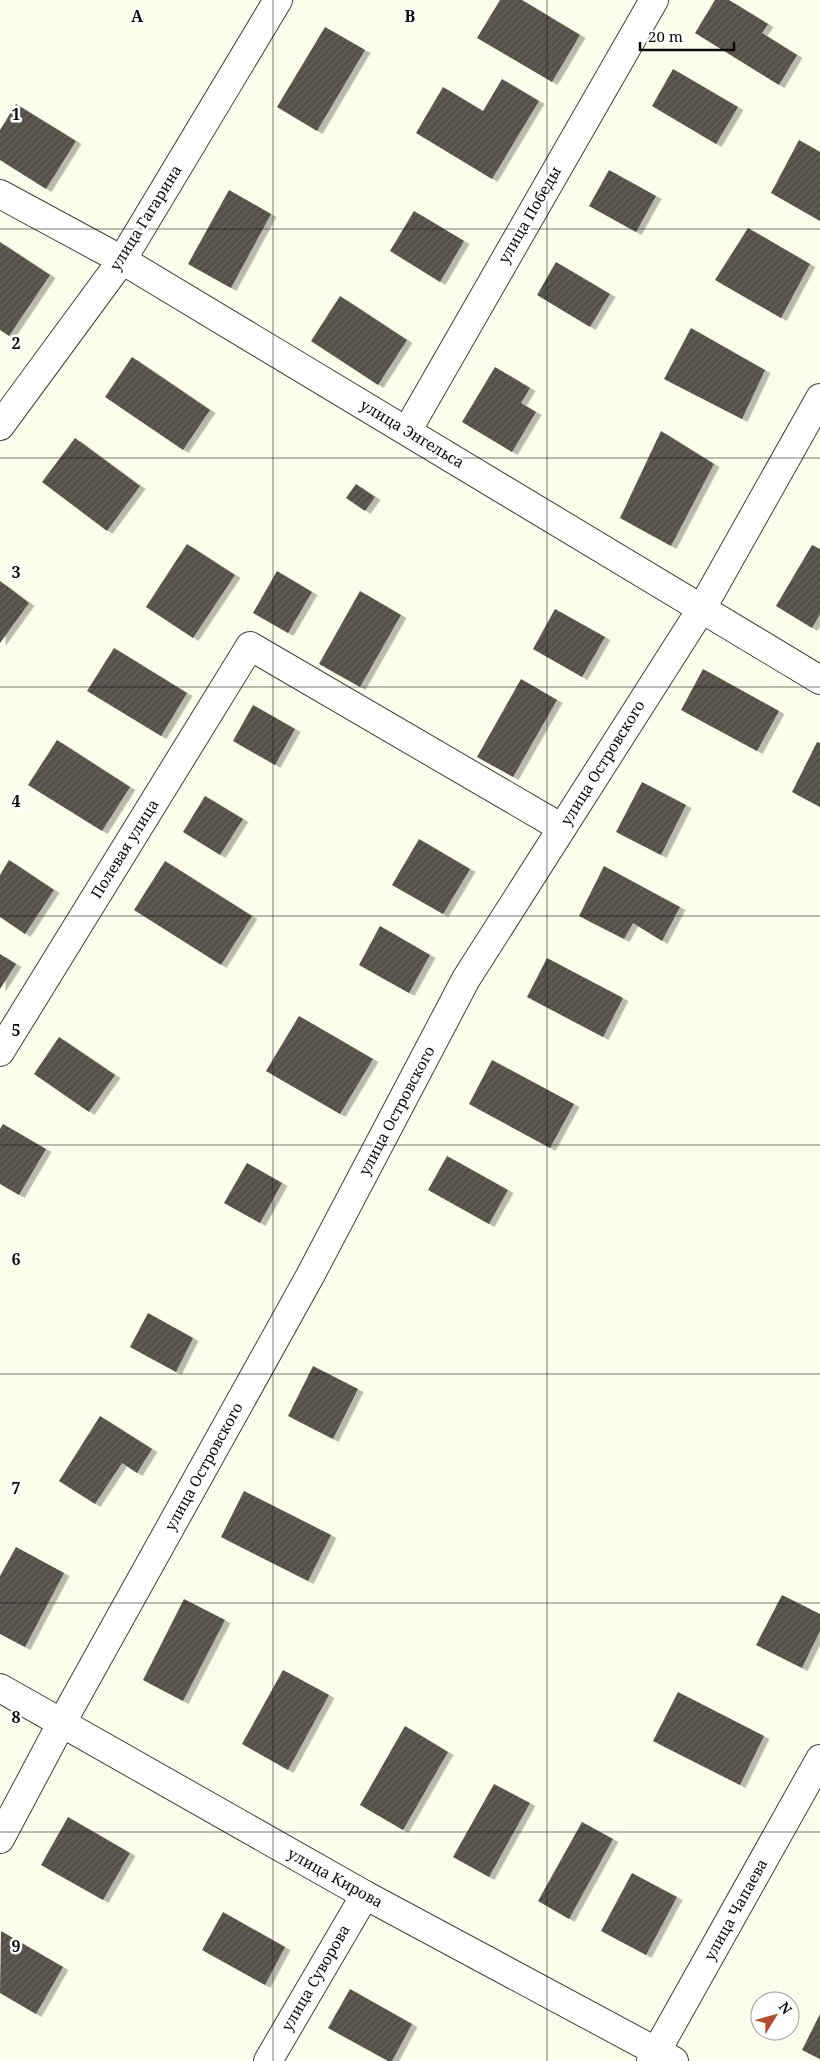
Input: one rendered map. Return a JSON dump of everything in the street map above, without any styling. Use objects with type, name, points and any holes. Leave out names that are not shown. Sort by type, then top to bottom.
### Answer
[{"type":"street","name":"улица Гагарина","points":[[0,426],[122,260],[278,0]]},
{"type":"street","name":"улица Победы","points":[[407,430],[654,0]]},
{"type":"street","name":"улица Энгельса","points":[[0,194],[122,260],[820,680]]},
{"type":"street","name":"улица Островского","points":[[0,1839],[310,1276],[466,979],[702,608],[820,398]]},
{"type":"street","name":"Полевая улица","points":[[0,1052],[250,646],[562,828]]},
{"type":"street","name":"улица Кирова","points":[[0,1688],[365,1895],[660,2058]]},
{"type":"street","name":"улица Чапаева","points":[[660,2058],[820,1759]]},
{"type":"street","name":"улица Суворова","points":[[268,2061],[365,1895]]},
{"type":"building","points":[[500,0],[522,0],[580,35],[552,82],[477,38]]},
{"type":"building","points":[[715,0],[729,0],[768,24],[762,33],[797,55],[779,85],[695,33]]},
{"type":"building","points":[[325,27],[365,50],[317,131],[277,107]]},
{"type":"building","points":[[673,69],[738,107],[716,144],[652,106]]},
{"type":"building","points":[[502,79],[539,101],[492,179],[416,133],[443,87],[483,111]]},
{"type":"building","points":[[16,104],[76,141],[46,189],[0,160],[0,130]]},
{"type":"building","points":[[799,140],[820,152],[820,221],[771,193]]},
{"type":"building","points":[[609,170],[656,196],[636,232],[589,206]]},
{"type":"building","points":[[229,190],[271,214],[231,288],[188,264]]},
{"type":"building","points":[[414,211],[464,241],[440,282],[390,251]]},
{"type":"building","points":[[748,228],[810,264],[781,318],[715,280]]},
{"type":"building","points":[[0,242],[50,275],[9,336],[0,330]]},
{"type":"building","points":[[556,262],[610,294],[590,327],[537,295]]},
{"type":"building","points":[[340,296],[407,340],[378,385],[311,341]]},
{"type":"building","points":[[691,328],[765,370],[742,419],[664,379]]},
{"type":"building","points":[[132,357],[210,410],[183,450],[105,397]]},
{"type":"building","points":[[495,367],[530,388],[521,403],[536,412],[512,452],[462,422]]},
{"type":"building","points":[[661,431],[714,464],[671,546],[620,518]]},
{"type":"building","points":[[75,438],[140,486],[107,531],[42,482]]},
{"type":"building","points":[[356,484],[375,497],[365,511],[346,498]]},
{"type":"building","points":[[187,544],[235,575],[193,638],[146,607]]},
{"type":"building","points":[[812,545],[820,549],[820,614],[812,628],[776,606]]},
{"type":"building","points":[[277,571],[312,592],[288,633],[253,613]]},
{"type":"building","points":[[0,581],[29,603],[0,643]]},
{"type":"building","points":[[360,591],[401,615],[360,687],[319,664]]},
{"type":"building","points":[[555,609],[605,637],[582,677],[533,649]]},
{"type":"building","points":[[114,648],[187,693],[161,736],[87,691]]},
{"type":"building","points":[[703,669],[779,711],[757,751],[681,710]]},
{"type":"building","points":[[521,679],[557,700],[513,777],[477,757]]},
{"type":"building","points":[[253,705],[295,729],[275,765],[233,741]]},
{"type":"building","points":[[57,740],[130,787],[102,831],[28,785]]},
{"type":"building","points":[[817,742],[820,743],[820,807],[792,792]]},
{"type":"building","points":[[642,782],[686,805],[661,855],[616,832]]},
{"type":"building","points":[[205,796],[243,819],[220,855],[183,832]]},
{"type":"building","points":[[419,839],[470,869],[443,914],[392,885]]},
{"type":"building","points":[[9,860],[54,890],[25,934],[0,917],[0,875]]},
{"type":"building","points":[[165,861],[252,916],[221,965],[134,910]]},
{"type":"building","points":[[604,866],[680,907],[662,941],[633,923],[624,939],[579,916]]},
{"type":"building","points":[[380,926],[430,955],[409,993],[359,965]]},
{"type":"building","points":[[0,954],[16,964],[0,989]]},
{"type":"building","points":[[547,958],[623,998],[603,1037],[527,997]]},
{"type":"building","points":[[299,1016],[373,1059],[340,1114],[266,1071]]},
{"type":"building","points":[[59,1037],[115,1075],[89,1112],[34,1074]]},
{"type":"building","points":[[492,1060],[574,1104],[550,1148],[469,1104]]},
{"type":"building","points":[[3,1124],[46,1149],[19,1195],[0,1184],[0,1129]]},
{"type":"building","points":[[447,1156],[508,1190],[489,1224],[428,1190]]},
{"type":"building","points":[[247,1163],[282,1183],[260,1223],[224,1203]]},
{"type":"building","points":[[148,1313],[193,1338],[176,1372],[130,1347]]},
{"type":"building","points":[[313,1366],[358,1389],[333,1439],[288,1416]]},
{"type":"building","points":[[100,1416],[152,1449],[137,1473],[122,1463],[95,1504],[59,1481]]},
{"type":"building","points":[[244,1491],[331,1535],[308,1581],[221,1537]]},
{"type":"building","points":[[16,1547],[64,1573],[25,1647],[0,1634],[0,1576]]},
{"type":"building","points":[[782,1595],[820,1614],[820,1631],[802,1668],[756,1645]]},
{"type":"building","points":[[184,1599],[225,1620],[183,1701],[143,1680]]},
{"type":"building","points":[[283,1670],[329,1695],[288,1770],[242,1744]]},
{"type":"building","points":[[678,1692],[764,1736],[740,1785],[653,1741]]},
{"type":"building","points":[[405,1726],[448,1752],[403,1830],[360,1805]]},
{"type":"building","points":[[494,1784],[530,1803],[489,1877],[453,1857]]},
{"type":"building","points":[[68,1817],[130,1853],[103,1900],[41,1865]]},
{"type":"building","points":[[582,1822],[613,1839],[569,1919],[538,1901]]},
{"type":"building","points":[[632,1873],[677,1897],[646,1955],[601,1931]]},
{"type":"building","points":[[223,1912],[285,1947],[265,1985],[202,1950]]},
{"type":"building","points":[[1,1931],[63,1967],[36,2014],[0,1993]]},
{"type":"building","points":[[350,1989],[412,2024],[392,2061],[388,2061],[328,2028]]},
{"type":"building","points":[[820,2014],[820,2059],[802,2050]]}]
